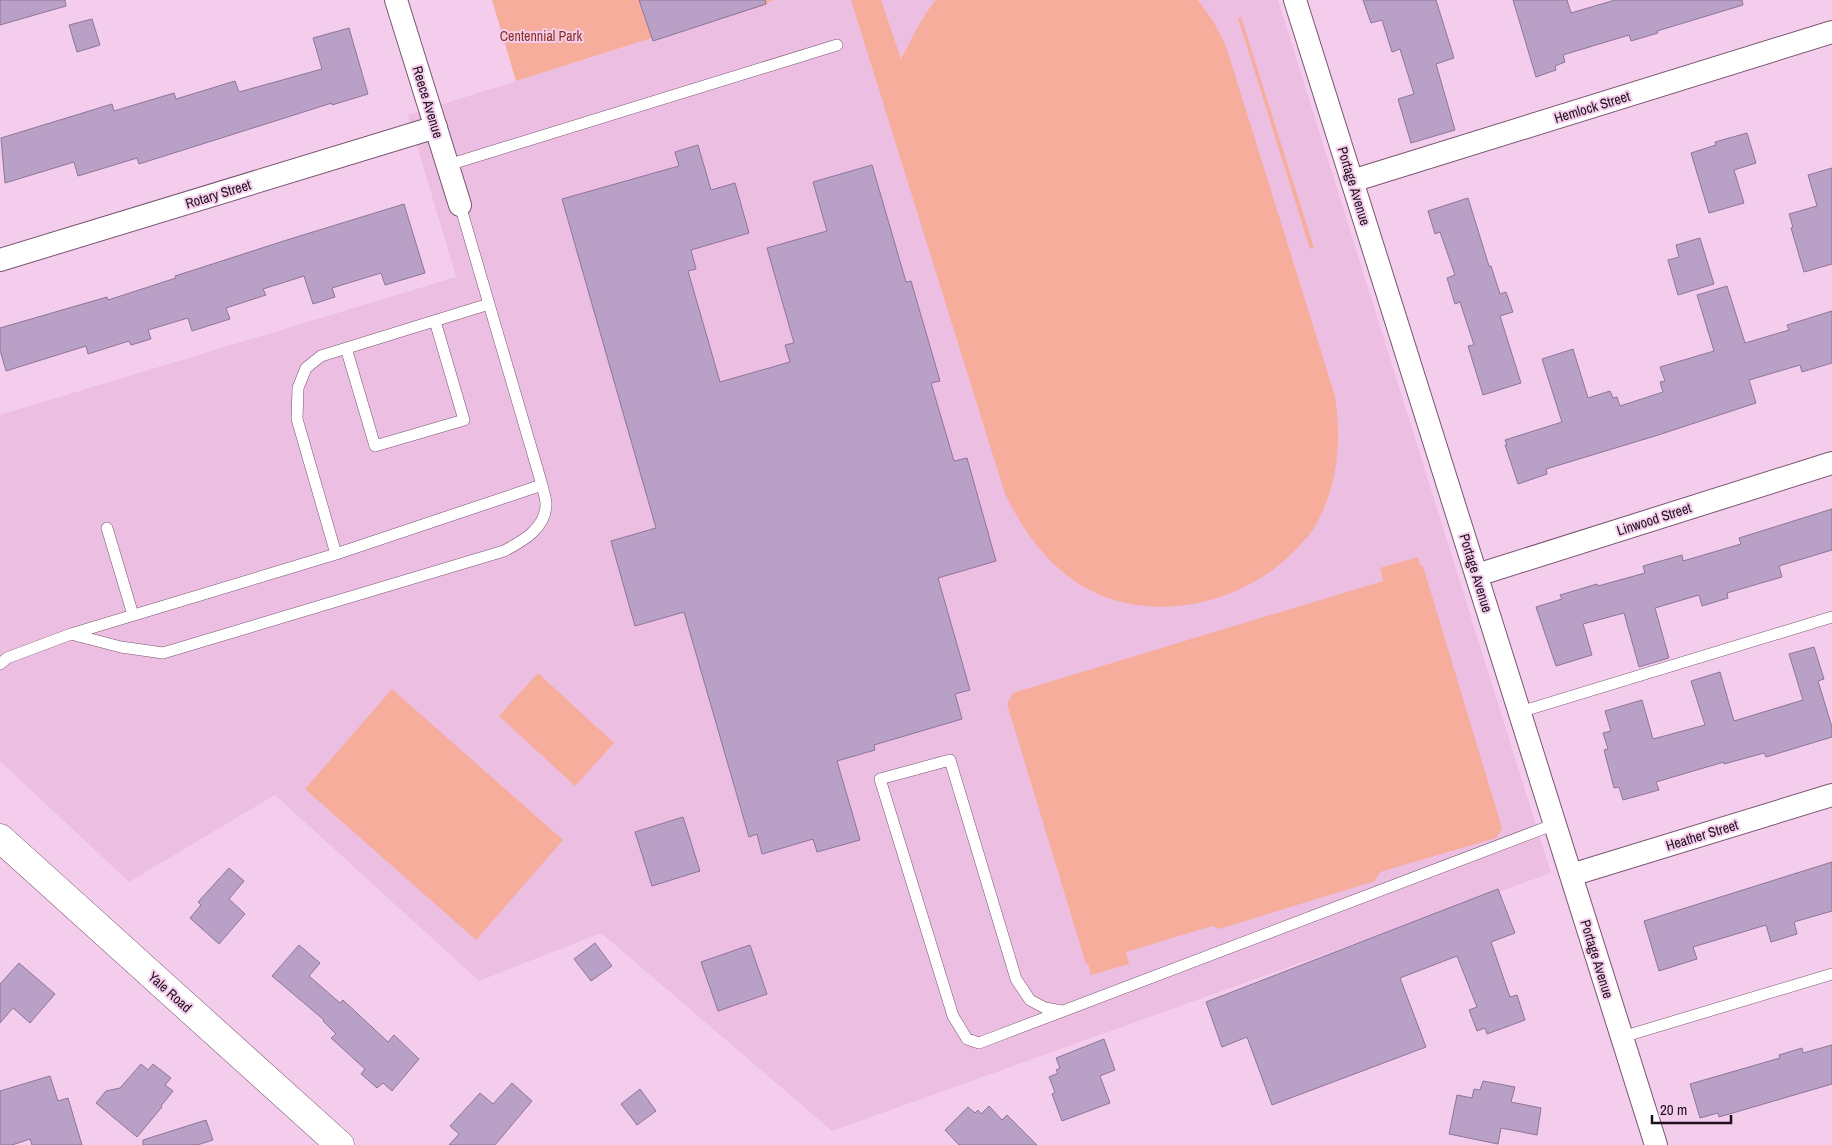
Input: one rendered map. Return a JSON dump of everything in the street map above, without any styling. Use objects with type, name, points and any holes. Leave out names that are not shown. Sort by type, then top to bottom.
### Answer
[{"type":"main road","name":"Yale Road","points":[[0,838],[340,1145]]},
{"type":"street","name":"Reece Avenue","points":[[396,0],[460,205]]},
{"type":"street","name":"Portage Avenue","points":[[1295,0],[1656,1145]]},
{"type":"street","name":"Hemlock Street","points":[[1352,181],[1832,32]]},
{"type":"street","name":"Rotary Street","points":[[0,260],[436,128]]},
{"type":"street","name":"Linwood Street","points":[[1477,575],[1832,463]]},
{"type":"street","name":"Heather Street","points":[[1571,875],[1832,795]]},
{"type":"lane","points":[[448,165],[837,45]]},
{"type":"lane","points":[[71,634],[121,647],[162,653],[504,551],[523,541],[542,522],[546,505],[542,485],[460,205]]},
{"type":"lane","points":[[336,554],[297,419],[298,388],[306,368],[321,356],[489,304]]},
{"type":"lane","points":[[346,348],[375,446],[464,420],[435,321]]},
{"type":"lane","points":[[0,664],[7,658],[71,634],[336,554],[542,485]]},
{"type":"lane","points":[[107,528],[133,615]]},
{"type":"lane","points":[[1520,712],[1832,617]]},
{"type":"lane","points":[[1062,1011],[1045,1008],[1030,1000],[1016,979],[950,760],[880,779],[953,1016],[967,1039],[979,1043],[1555,824]]},
{"type":"lane","points":[[1622,1037],[1832,974]]},
{"type":"shaded area","points":[[774,0],[1278,0],[1551,873],[832,1131],[601,933],[479,981],[275,795],[129,882],[0,761],[0,415],[456,277],[408,115]]},
{"type":"green space","name":"Centennial Park","points":[[492,0],[774,0],[768,2],[768,4],[653,41],[652,38],[516,81]]},
{"type":"green space","points":[[851,0],[881,0],[901,59],[921,21],[936,0],[1198,0],[1213,21],[1226,46],[1335,396],[1338,447],[1333,481],[1328,497],[1322,513],[1311,532],[1277,567],[1250,584],[1221,597],[1190,604],[1158,607],[1127,603],[1097,593],[1069,577],[1040,550],[1005,494]]},
{"type":"green space","points":[[1241,17],[1314,248],[1310,249],[1238,18]]},
{"type":"green space","points":[[1418,557],[1421,566],[1423,566],[1502,828],[1496,838],[1380,872],[1375,881],[1219,929],[1212,926],[1126,952],[1129,964],[1091,975],[1088,963],[1086,964],[1007,704],[1013,693],[1383,581],[1380,568]]},
{"type":"green space","points":[[538,673],[614,743],[575,786],[499,716]]},
{"type":"green space","points":[[392,689],[563,840],[476,940],[305,789]]},
{"type":"building","points":[[0,0],[65,0],[66,6],[0,25]]},
{"type":"building","points":[[639,0],[765,0],[766,4],[653,41]]},
{"type":"building","points":[[1363,0],[1436,0],[1454,58],[1436,64],[1455,130],[1411,143],[1398,99],[1414,94],[1400,49],[1392,52],[1382,20],[1371,23]]},
{"type":"building","points":[[1513,0],[1567,0],[1571,13],[1615,0],[1742,0],[1743,5],[1657,31],[1658,33],[1631,41],[1629,35],[1563,55],[1565,62],[1555,66],[1556,70],[1536,77]]},
{"type":"building","points":[[92,19],[100,45],[77,52],[69,25]]},
{"type":"building","points":[[349,28],[368,94],[332,105],[332,103],[139,164],[137,158],[78,176],[74,162],[5,183],[1,138],[112,104],[114,111],[174,93],[176,99],[235,81],[239,92],[322,69],[313,38]]},
{"type":"building","points":[[1747,133],[1756,163],[1734,170],[1744,203],[1709,213],[1691,153],[1716,145],[1715,142]]},
{"type":"building","points":[[698,145],[711,190],[735,183],[749,233],[691,250],[696,269],[688,271],[720,382],[790,362],[785,345],[794,343],[767,248],[827,231],[813,182],[872,165],[906,282],[911,281],[940,381],[931,383],[954,461],[967,458],[996,561],[938,578],[970,690],[955,694],[962,719],[874,745],[875,750],[837,761],[860,840],[817,852],[813,839],[762,854],[757,834],[749,837],[684,612],[635,626],[611,541],[656,528],[562,199],[679,166],[675,152]]},
{"type":"building","points":[[1832,168],[1832,264],[1804,272],[1791,228],[1793,227],[1789,214],[1817,206],[1808,175]]},
{"type":"building","points":[[1468,198],[1489,266],[1491,266],[1500,294],[1506,292],[1513,312],[1500,316],[1521,383],[1483,395],[1468,346],[1474,345],[1460,302],[1455,304],[1447,278],[1455,275],[1440,232],[1435,234],[1428,211]]},
{"type":"building","points":[[404,204],[425,273],[385,285],[381,273],[332,288],[335,297],[313,304],[304,276],[263,289],[266,295],[226,308],[230,319],[192,331],[188,318],[148,330],[151,339],[131,345],[129,341],[88,354],[86,346],[6,371],[0,350],[0,328],[107,297],[108,300],[176,278],[175,276]]},
{"type":"building","points":[[1700,238],[1714,284],[1678,295],[1668,260],[1679,257],[1676,245]]},
{"type":"building","points":[[1727,286],[1745,343],[1789,330],[1787,325],[1832,311],[1832,363],[1802,372],[1800,365],[1749,380],[1756,403],[1546,469],[1547,474],[1518,484],[1505,440],[1562,422],[1542,359],[1573,349],[1588,398],[1610,391],[1613,398],[1617,397],[1620,406],[1663,392],[1660,382],[1665,381],[1660,367],[1714,351],[1697,295]]},
{"type":"building","points":[[1832,509],[1832,550],[1779,566],[1782,577],[1727,593],[1728,598],[1702,606],[1699,595],[1655,608],[1669,658],[1639,667],[1624,613],[1583,624],[1592,655],[1556,666],[1536,607],[1562,599],[1560,595],[1645,573],[1643,566],[1682,555],[1683,561],[1741,544],[1739,538]]},
{"type":"building","points":[[1814,647],[1824,679],[1818,681],[1832,727],[1832,737],[1766,757],[1764,753],[1724,764],[1724,762],[1656,782],[1659,790],[1623,800],[1619,787],[1614,788],[1604,750],[1608,749],[1603,733],[1611,731],[1605,711],[1642,700],[1653,739],[1705,725],[1691,681],[1720,672],[1734,721],[1803,700],[1789,654]]},
{"type":"building","points":[[683,817],[700,871],[652,886],[635,832]]},
{"type":"building","points":[[1832,862],[1832,911],[1794,922],[1797,934],[1771,942],[1766,925],[1693,947],[1697,959],[1659,971],[1644,921]]},
{"type":"building","points":[[229,868],[244,881],[229,899],[245,914],[219,944],[190,918],[201,905],[198,902]]},
{"type":"building","points":[[1498,889],[1515,933],[1491,942],[1510,997],[1517,995],[1525,1020],[1487,1034],[1485,1028],[1477,1031],[1469,1010],[1477,1007],[1457,956],[1400,978],[1426,1047],[1272,1105],[1247,1037],[1222,1047],[1206,1002]]},
{"type":"building","points":[[595,943],[612,966],[591,981],[574,959]]},
{"type":"building","points":[[299,945],[320,963],[309,976],[340,1003],[343,1000],[388,1042],[394,1035],[419,1059],[392,1091],[383,1083],[377,1088],[361,1074],[365,1069],[331,1038],[336,1034],[324,1020],[272,976]]},
{"type":"building","points":[[750,945],[767,994],[718,1011],[701,962]]},
{"type":"building","points":[[19,963],[55,994],[30,1023],[13,1008],[0,1023],[0,984]]},
{"type":"building","points":[[1104,1039],[1115,1070],[1100,1076],[1110,1103],[1062,1121],[1052,1094],[1055,1092],[1049,1077],[1058,1073],[1056,1070],[1060,1068],[1056,1058]]},
{"type":"building","points":[[1832,1045],[1832,1084],[1719,1117],[1718,1113],[1700,1118],[1690,1084],[1780,1058],[1779,1055],[1802,1048],[1803,1053]]},
{"type":"building","points":[[141,1064],[148,1070],[153,1064],[171,1078],[165,1085],[173,1091],[137,1137],[96,1103],[106,1091],[120,1088]]},
{"type":"building","points":[[50,1076],[58,1101],[68,1098],[82,1145],[32,1145],[30,1139],[12,1145],[0,1145],[0,1091]]},
{"type":"building","points":[[1483,1081],[1515,1087],[1511,1102],[1541,1108],[1537,1135],[1501,1128],[1498,1144],[1449,1134],[1457,1095],[1472,1098],[1474,1089],[1480,1090]]},
{"type":"building","points":[[512,1083],[532,1101],[495,1145],[449,1145],[459,1134],[450,1126],[480,1093],[493,1104]]},
{"type":"building","points":[[640,1089],[656,1111],[637,1125],[621,1104]]},
{"type":"building","points":[[989,1106],[1002,1120],[1007,1115],[1037,1145],[959,1145],[945,1130],[968,1107],[975,1113],[978,1110],[981,1114]]},
{"type":"building","points":[[206,1120],[213,1140],[197,1145],[143,1145],[143,1140]]}]
